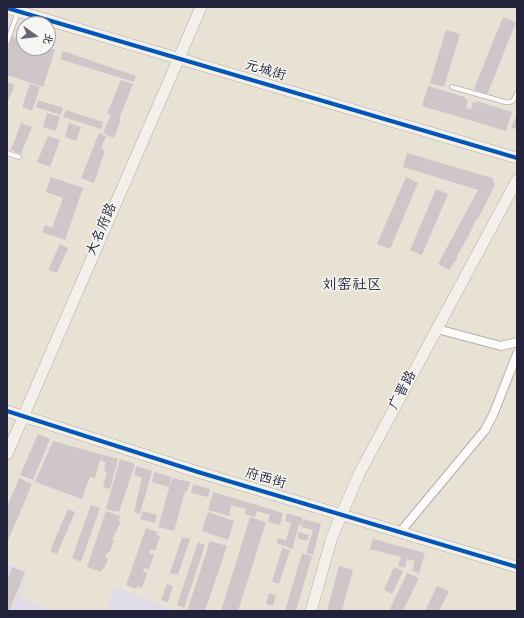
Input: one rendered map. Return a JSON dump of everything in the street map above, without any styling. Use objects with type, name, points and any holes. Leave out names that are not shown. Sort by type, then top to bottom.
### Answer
[{"type":"street","name":"大名府路","points":[[7,435],[174,57],[192,7]]},
{"type":"street","name":"大名府路","points":[[174,57],[201,7]]},
{"type":"street","name":"元城街","points":[[7,8],[517,158]]},
{"type":"street","name":"广晋路","points":[[311,611],[332,537],[359,474],[517,180]]},
{"type":"street","points":[[437,329],[500,346],[517,342]]},
{"type":"street","points":[[401,531],[485,430],[493,415],[517,354]]},
{"type":"street","name":"大名府路","points":[[7,454],[16,413]]},
{"type":"street","name":"府西街","points":[[16,413],[198,472],[341,513],[517,567]]},
{"type":"lane","points":[[7,42],[18,11]]},
{"type":"lane","points":[[452,87],[505,102],[514,100],[517,93]]},
{"type":"lane","points":[[7,153],[19,157]]},
{"type":"shaded area","points":[[7,563],[28,572],[18,597],[51,611],[7,611]]},
{"type":"shaded area","points":[[115,586],[175,611],[105,611]]},
{"type":"building","points":[[503,17],[516,22],[487,95],[474,89]]},
{"type":"building","points":[[446,30],[460,34],[444,87],[430,83]]},
{"type":"building","points":[[12,36],[16,37],[16,56],[53,56],[43,87],[7,75],[7,52]]},
{"type":"building","points":[[63,51],[136,76],[134,82],[60,59]]},
{"type":"building","points":[[121,80],[133,84],[119,119],[121,120],[114,138],[103,133],[111,115],[107,114]]},
{"type":"building","points":[[7,82],[15,85],[7,103]]},
{"type":"building","points":[[30,84],[40,87],[32,111],[22,107]]},
{"type":"building","points":[[428,86],[465,97],[465,99],[468,100],[466,108],[471,110],[473,102],[476,103],[477,101],[512,112],[506,131],[422,106]]},
{"type":"building","points":[[38,100],[63,108],[61,115],[36,107]]},
{"type":"building","points":[[66,110],[103,122],[101,129],[63,117]]},
{"type":"building","points":[[47,113],[60,117],[56,131],[43,127]]},
{"type":"building","points":[[517,114],[517,130],[511,127]]},
{"type":"building","points":[[21,123],[32,127],[21,154],[11,150]]},
{"type":"building","points":[[69,123],[81,127],[76,141],[65,137]]},
{"type":"building","points":[[99,133],[106,136],[101,149],[105,150],[94,183],[81,178]]},
{"type":"building","points":[[48,136],[60,140],[50,167],[37,162]]},
{"type":"building","points":[[407,153],[492,178],[495,185],[457,256],[458,257],[449,270],[438,264],[478,190],[403,167]]},
{"type":"building","points":[[51,177],[83,188],[65,240],[42,232],[45,225],[52,228],[63,198],[46,192]]},
{"type":"building","points":[[406,177],[418,183],[390,249],[377,244]]},
{"type":"building","points":[[436,189],[448,194],[422,255],[410,250]]},
{"type":"building","points":[[60,244],[68,248],[57,273],[48,270]]},
{"type":"building","points":[[38,434],[50,439],[33,480],[20,475]]},
{"type":"building","points":[[53,441],[118,459],[110,489],[103,487],[107,472],[104,471],[106,462],[100,460],[95,478],[90,477],[82,499],[35,482]]},
{"type":"building","points":[[120,459],[135,464],[119,512],[106,509]]},
{"type":"building","points":[[136,466],[152,471],[140,514],[134,512],[142,478],[134,475]]},
{"type":"building","points":[[154,472],[171,477],[169,487],[152,482]]},
{"type":"building","points":[[19,478],[32,484],[7,543],[7,507]]},
{"type":"building","points":[[172,478],[190,482],[187,492],[185,491],[174,531],[158,527]]},
{"type":"building","points":[[193,484],[210,489],[208,497],[191,493]]},
{"type":"building","points":[[213,492],[283,513],[280,525],[268,522],[270,515],[257,511],[255,517],[245,514],[246,509],[231,505],[229,516],[208,510]]},
{"type":"building","points":[[91,505],[100,508],[81,562],[72,558]]},
{"type":"building","points":[[68,509],[75,512],[57,554],[50,551]]},
{"type":"building","points":[[106,511],[120,516],[119,521],[121,522],[112,539],[114,540],[110,552],[108,552],[105,558],[108,559],[104,569],[102,569],[101,572],[87,567]]},
{"type":"building","points":[[143,511],[157,515],[155,523],[140,519]]},
{"type":"building","points":[[208,512],[234,521],[228,540],[202,531]]},
{"type":"building","points":[[287,513],[303,518],[301,525],[299,525],[292,549],[277,543],[278,538],[286,540],[291,523],[285,521]]},
{"type":"building","points":[[250,517],[266,522],[238,611],[221,611]]},
{"type":"building","points":[[304,519],[321,524],[313,555],[306,553],[313,530],[301,527]]},
{"type":"building","points":[[146,528],[157,532],[156,535],[160,536],[155,551],[151,549],[149,553],[154,555],[149,569],[144,568],[143,572],[147,573],[142,588],[138,586],[136,589],[126,585]]},
{"type":"building","points":[[299,532],[309,535],[307,541],[297,538]]},
{"type":"building","points":[[182,537],[190,539],[178,575],[170,573]]},
{"type":"building","points":[[373,539],[425,553],[419,573],[412,571],[415,561],[407,559],[405,568],[398,566],[401,557],[370,549]]},
{"type":"building","points":[[210,541],[227,546],[205,611],[187,611]]},
{"type":"building","points":[[198,542],[205,545],[184,608],[177,605]]},
{"type":"building","points":[[282,548],[290,550],[279,584],[272,582]]},
{"type":"building","points":[[302,553],[312,556],[296,611],[285,611]]},
{"type":"building","points":[[339,566],[353,570],[342,611],[327,611]]},
{"type":"building","points":[[12,567],[25,572],[9,611],[7,611],[7,581]]},
{"type":"building","points":[[394,567],[403,571],[392,594],[384,590]]},
{"type":"building","points":[[407,573],[419,578],[403,611],[389,611]]},
{"type":"building","points":[[167,584],[173,586],[168,602],[161,600]]},
{"type":"building","points":[[437,586],[449,591],[439,611],[425,611]]},
{"type":"building","points":[[269,593],[276,595],[273,606],[266,604]]},
{"type":"cycle path","points":[[7,8],[517,158]]},
{"type":"cycle path","points":[[7,411],[198,472],[517,567]]},
{"type":"district","name":"刘窑社区","points":[[352,287]]}]
